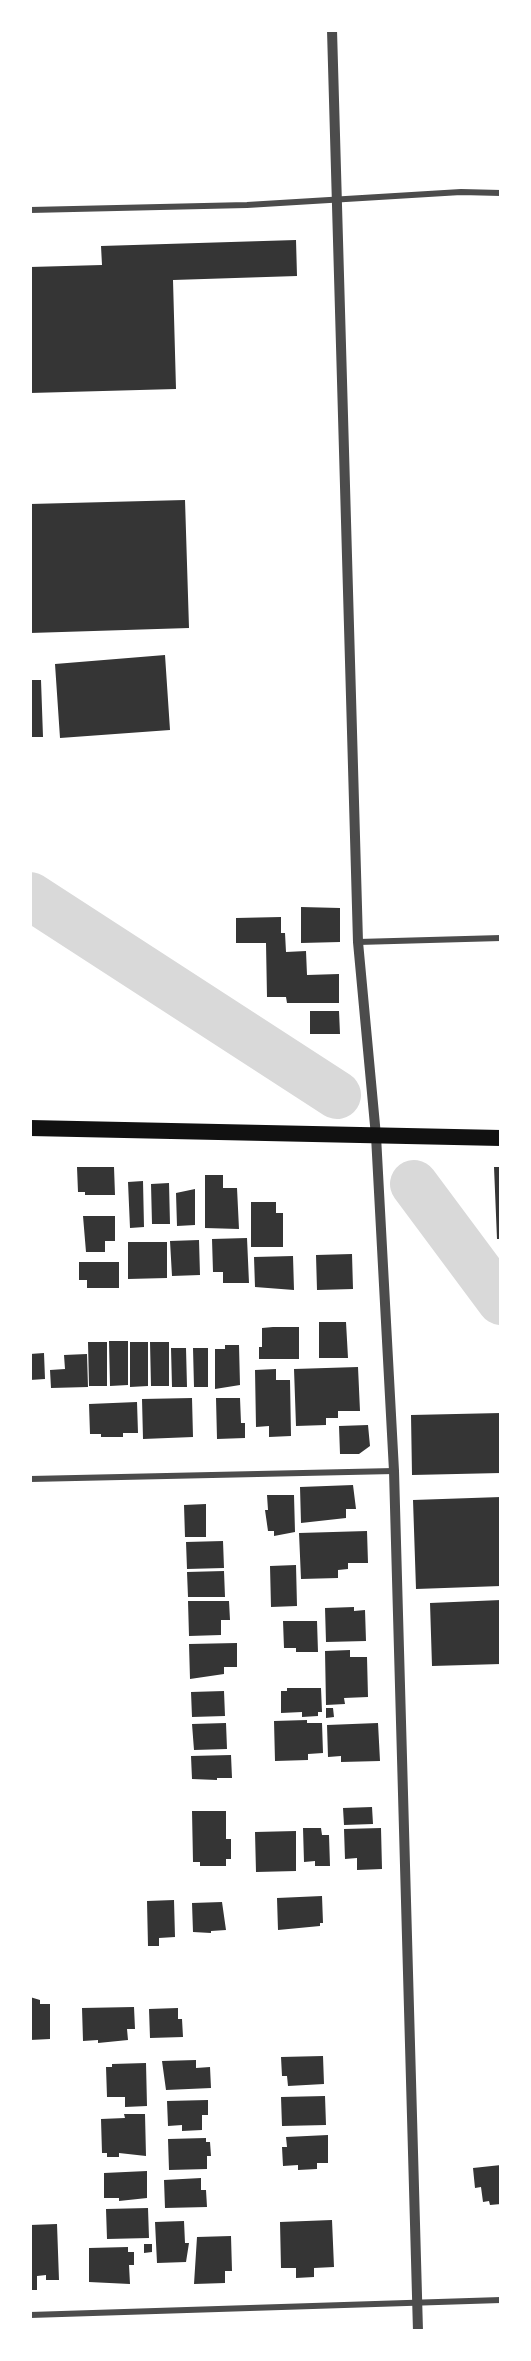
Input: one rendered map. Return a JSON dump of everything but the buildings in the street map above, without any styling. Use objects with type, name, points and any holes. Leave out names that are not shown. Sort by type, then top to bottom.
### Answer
[{"type":"highway","points":[[30,1128],[501,1138]]},
{"type":"street","points":[[332,30],[335,200],[358,942],[376,1136],[394,1471],[418,2331]]},
{"type":"street","points":[[30,210],[247,205],[461,192],[501,193]]},
{"type":"street","points":[[358,942],[501,938]]},
{"type":"street","points":[[30,1479],[394,1471]]},
{"type":"street","points":[[30,2315],[501,2300]]},
{"type":"waterway","points":[[30,896],[337,1095]]},
{"type":"waterway","points":[[414,1184],[501,1301]]}]
